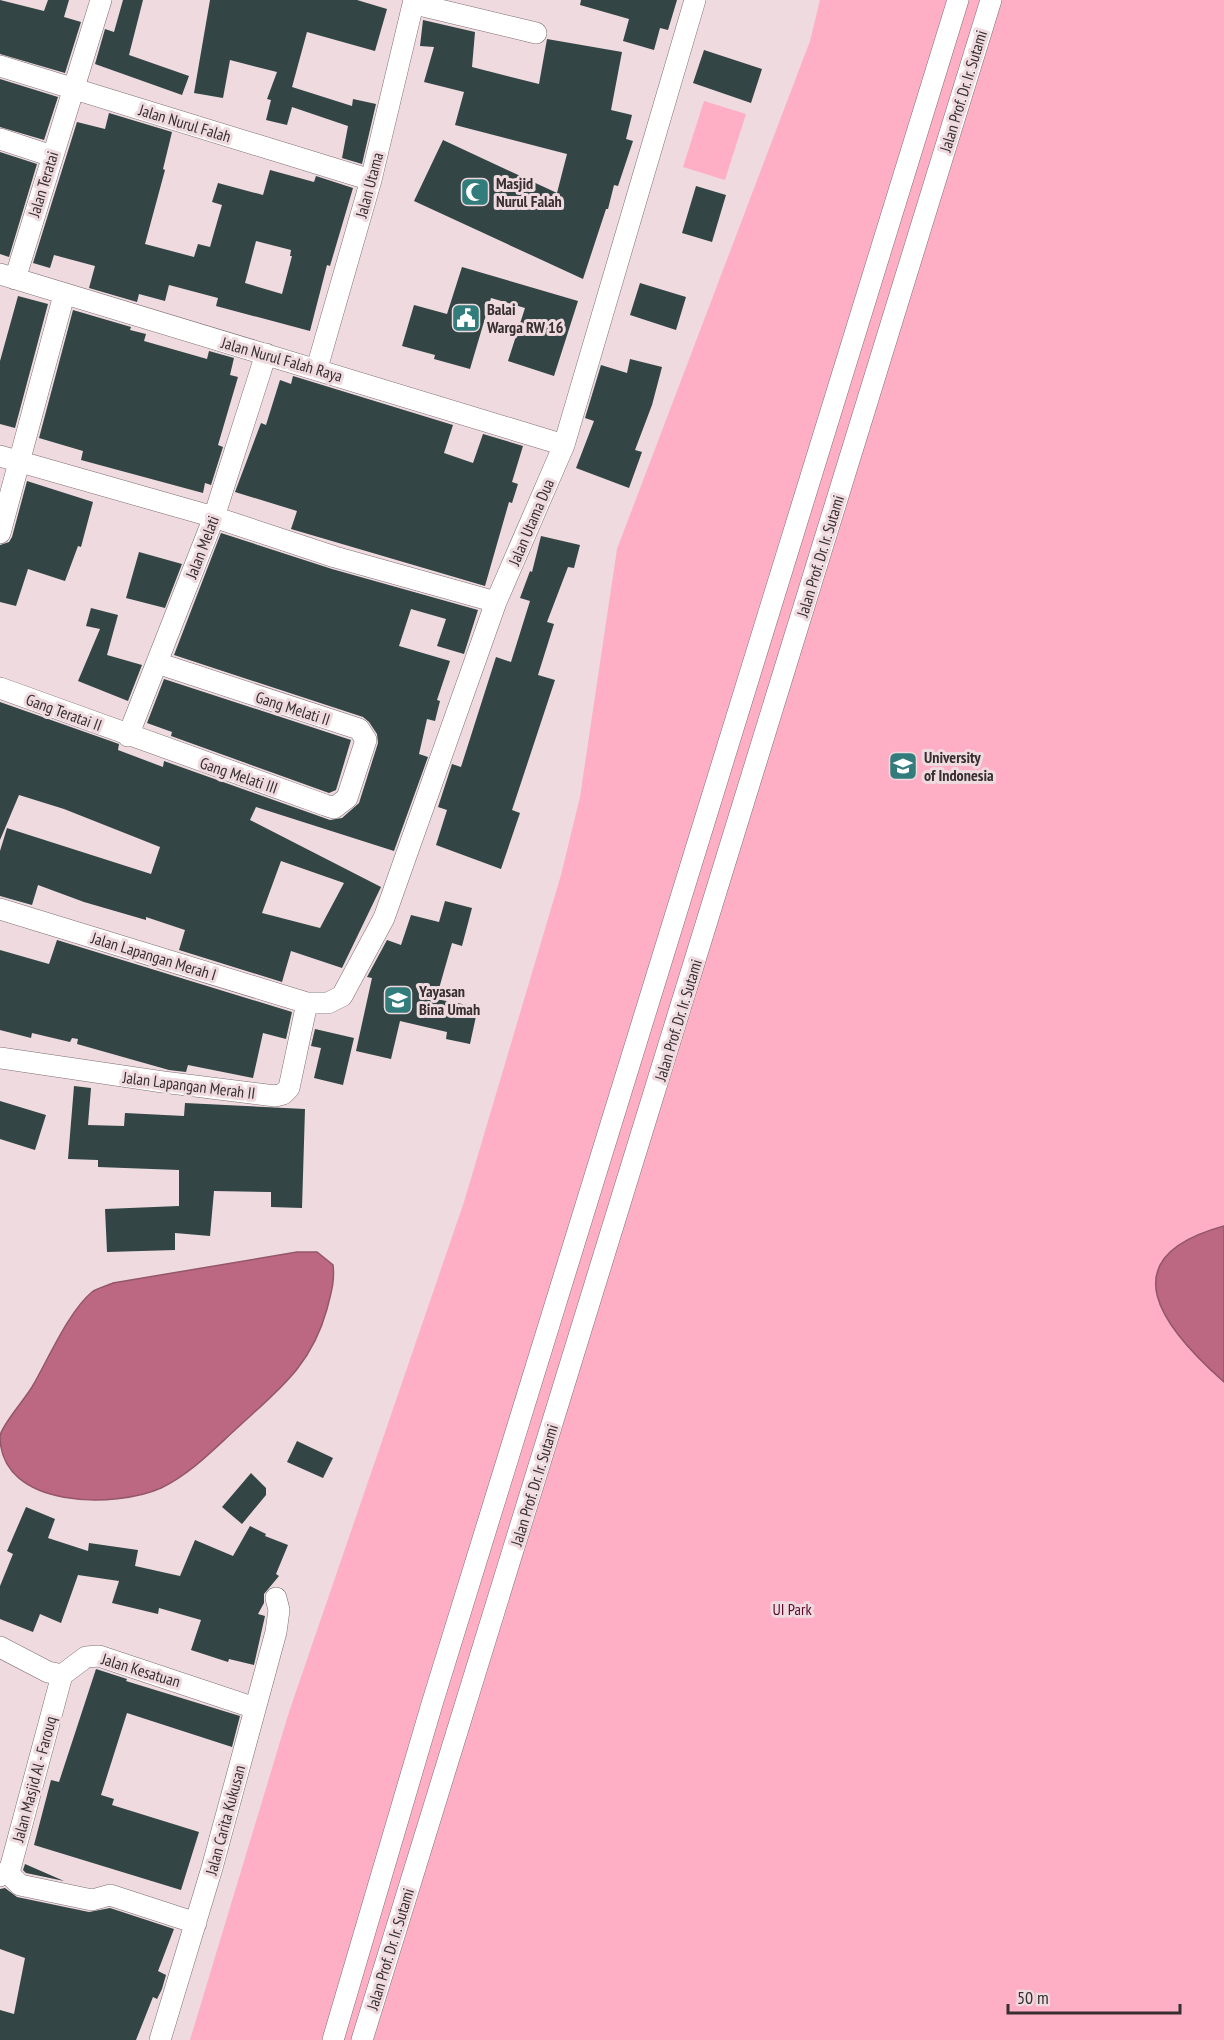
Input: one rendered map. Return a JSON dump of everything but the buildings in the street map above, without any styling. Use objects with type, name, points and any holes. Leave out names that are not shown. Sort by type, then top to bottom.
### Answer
[{"type":"street","name":"Jalan Teratai","points":[[4,276],[52,156],[101,0]]},
{"type":"street","name":"Jalan Utama Dua","points":[[307,1003],[328,1003],[342,996],[384,918],[496,602],[564,445],[695,0]]},
{"type":"street","name":"Jalan Prof. Dr. Ir. Sutami","points":[[333,2040],[432,1704],[617,1111],[958,0]]},
{"type":"street","name":"Jalan Prof. Dr. Ir. Sutami","points":[[362,2040],[991,0]]},
{"type":"street","points":[[414,2],[536,33]]},
{"type":"street","name":"Jalan Utama","points":[[316,368],[371,180],[414,2]]},
{"type":"street","name":"Jalan Nurul Falah","points":[[0,66],[371,180]]},
{"type":"street","points":[[0,139],[52,156]]},
{"type":"street","name":"Jalan Nurul Falah Raya","points":[[4,276],[316,368],[564,445]]},
{"type":"street","points":[[0,532],[9,459],[63,295]]},
{"type":"street","name":"Jalan Melati","points":[[128,736],[214,517],[266,354]]},
{"type":"street","points":[[9,459],[214,517],[335,557],[496,602]]},
{"type":"street","name":"Gang Melati II","points":[[157,663],[359,729],[366,740],[347,798]]},
{"type":"street","name":"Gang Teratai II","points":[[0,688],[128,736]]},
{"type":"street","name":"Gang Melati III","points":[[128,736],[334,808],[347,798]]},
{"type":"street","name":"Jalan Lapangan Merah I","points":[[0,909],[307,1003]]},
{"type":"street","name":"Jalan Lapangan Merah II","points":[[0,1058],[275,1096],[283,1094],[290,1088],[307,1003]]},
{"type":"street","name":"Jalan Carita Kukusan","points":[[160,2040],[196,1923],[279,1622],[276,1598]]},
{"type":"street","points":[[0,1647],[48,1672],[62,1676]]},
{"type":"street","name":"Jalan Kesatuan","points":[[62,1676],[86,1657],[99,1656],[255,1707]]},
{"type":"street","name":"Jalan Masjid Al - Farouq","points":[[4,1875],[62,1676]]},
{"type":"street","points":[[4,1875],[20,1885],[92,1900],[110,1895],[196,1923]]},
{"type":"green space","name":"UI Park","points":[[820,0],[1224,0],[1224,2040],[190,2040],[289,1712],[464,1202],[561,875],[580,797],[617,549],[810,41]]},
{"type":"green space","points":[[704,101],[746,114],[725,180],[683,167]]},
{"type":"shaded area","points":[[1224,1226],[1224,1382],[1182,1339],[1166,1317],[1157,1296],[1156,1275],[1166,1256],[1188,1240]]},
{"type":"shaded area","points":[[297,1252],[317,1252],[333,1265],[333,1282],[327,1309],[312,1347],[279,1389],[182,1476],[161,1488],[141,1495],[91,1500],[64,1497],[39,1490],[19,1478],[5,1460],[1,1432],[32,1387],[75,1311],[92,1292],[113,1283]]},
{"type":"place","name":"Masjid Nurul Falah","points":[[475,192]]},
{"type":"place","name":"Balai Warga RW 16","points":[[466,318]]},
{"type":"place","name":"University of Indonesia","points":[[903,766]]},
{"type":"place","name":"Yayasan Bina Umah","points":[[398,1000]]}]
